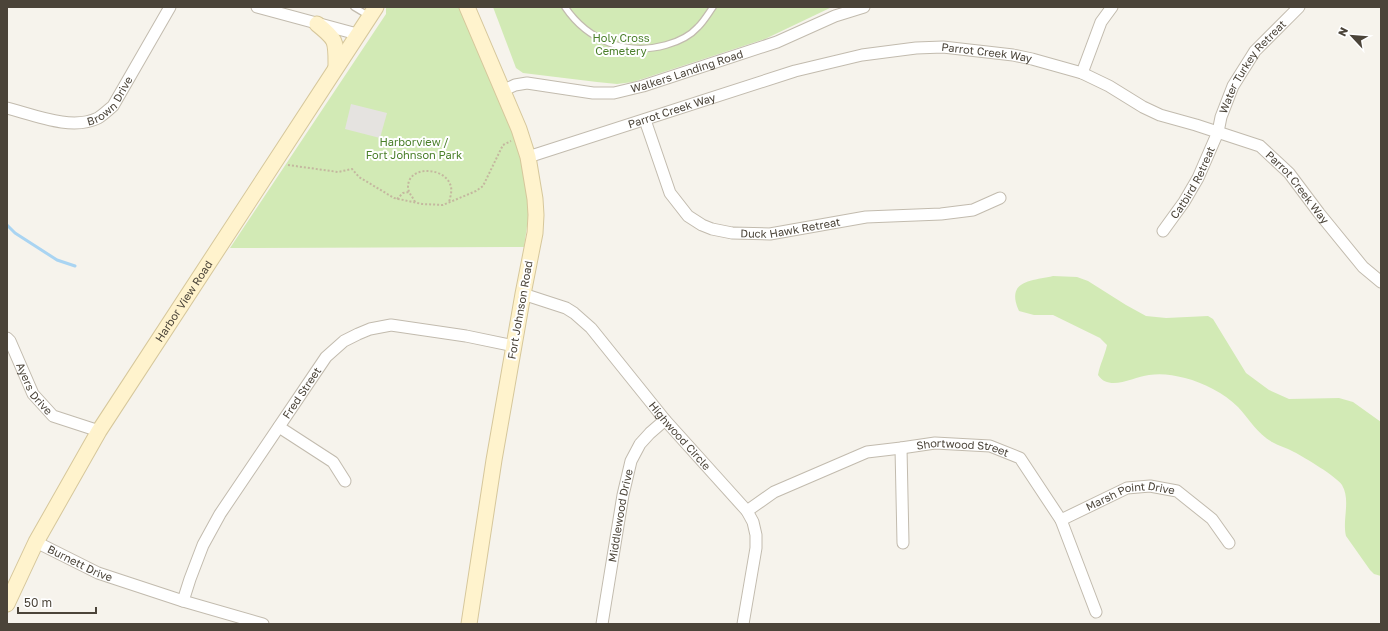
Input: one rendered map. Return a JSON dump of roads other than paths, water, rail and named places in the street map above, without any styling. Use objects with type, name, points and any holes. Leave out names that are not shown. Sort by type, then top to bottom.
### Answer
[{"type":"main road","name":"Fort Johnson Road","points":[[466,7],[504,90],[522,137],[528,157],[536,199],[535,233],[494,460],[470,624]]},
{"type":"main road","name":"Harbor View Road","points":[[7,604],[36,542],[99,431],[336,66],[373,12]]},
{"type":"main road","points":[[318,24],[332,36],[336,46],[336,66]]},
{"type":"street","name":"Brown Drive","points":[[7,108],[67,123],[84,122],[99,117],[113,106],[170,7]]},
{"type":"street","points":[[257,7],[357,34]]},
{"type":"street","name":"Walkers Landing Road","points":[[504,90],[515,85],[527,84],[592,93],[614,93],[643,86],[777,42],[835,16],[864,7]]},
{"type":"street","points":[[1082,73],[1101,22],[1112,7]]},
{"type":"street","name":"Water Turkey Retreat","points":[[1218,132],[1221,117],[1233,86],[1256,51],[1299,7]]},
{"type":"street","name":"Parrot Creek Way","points":[[528,157],[795,71],[862,55],[916,48],[943,47],[1013,55],[1082,73],[1109,86],[1143,107],[1160,115],[1260,146],[1289,173],[1363,267],[1381,282]]},
{"type":"street","name":"Duck Hawk Retreat","points":[[645,120],[670,193],[688,216],[702,225],[712,229],[732,233],[770,234],[866,217],[941,214],[974,210],[1000,198]]},
{"type":"street","name":"Catbird Retreat","points":[[1163,231],[1184,202],[1198,178],[1218,132]]},
{"type":"street","name":"Highwood Circle","points":[[523,294],[566,308],[583,320],[665,420],[747,511],[753,522],[756,534],[756,548],[743,624]]},
{"type":"street","name":"Fred Street","points":[[183,601],[203,545],[214,525],[326,357],[344,342],[370,329],[391,325],[466,336],[514,346]]},
{"type":"street","name":"Ayers Drive","points":[[7,338],[10,341],[33,394],[53,416],[99,431]]},
{"type":"street","name":"Middlewood Drive","points":[[602,624],[623,495],[631,460],[640,444],[665,420]]},
{"type":"street","points":[[279,427],[333,462],[345,481]]},
{"type":"street","name":"Shortwood Street","points":[[747,511],[774,492],[867,452],[936,443],[990,446],[1020,458],[1061,520],[1096,612]]},
{"type":"street","points":[[901,448],[903,543]]},
{"type":"street","name":"Marsh Point Drive","points":[[1061,520],[1127,488],[1150,486],[1177,491],[1212,519],[1229,543]]},
{"type":"street","name":"Burnett Drive","points":[[36,542],[98,573],[183,601],[263,624]]},
{"type":"lane","points":[[354,7],[373,12]]},
{"type":"lane","points":[[565,7],[579,25],[592,35],[622,47],[636,49],[657,47],[672,43],[686,36],[698,28],[712,7]]},
{"type":"waterway","points":[[7,225],[15,233],[57,260],[75,266]]},
{"type":"park label","name":"Holy Cross Cemetery","points":[[621,44]]},
{"type":"park label","name":"Harborview / Fort Johnson Park","points":[[414,148]]}]
